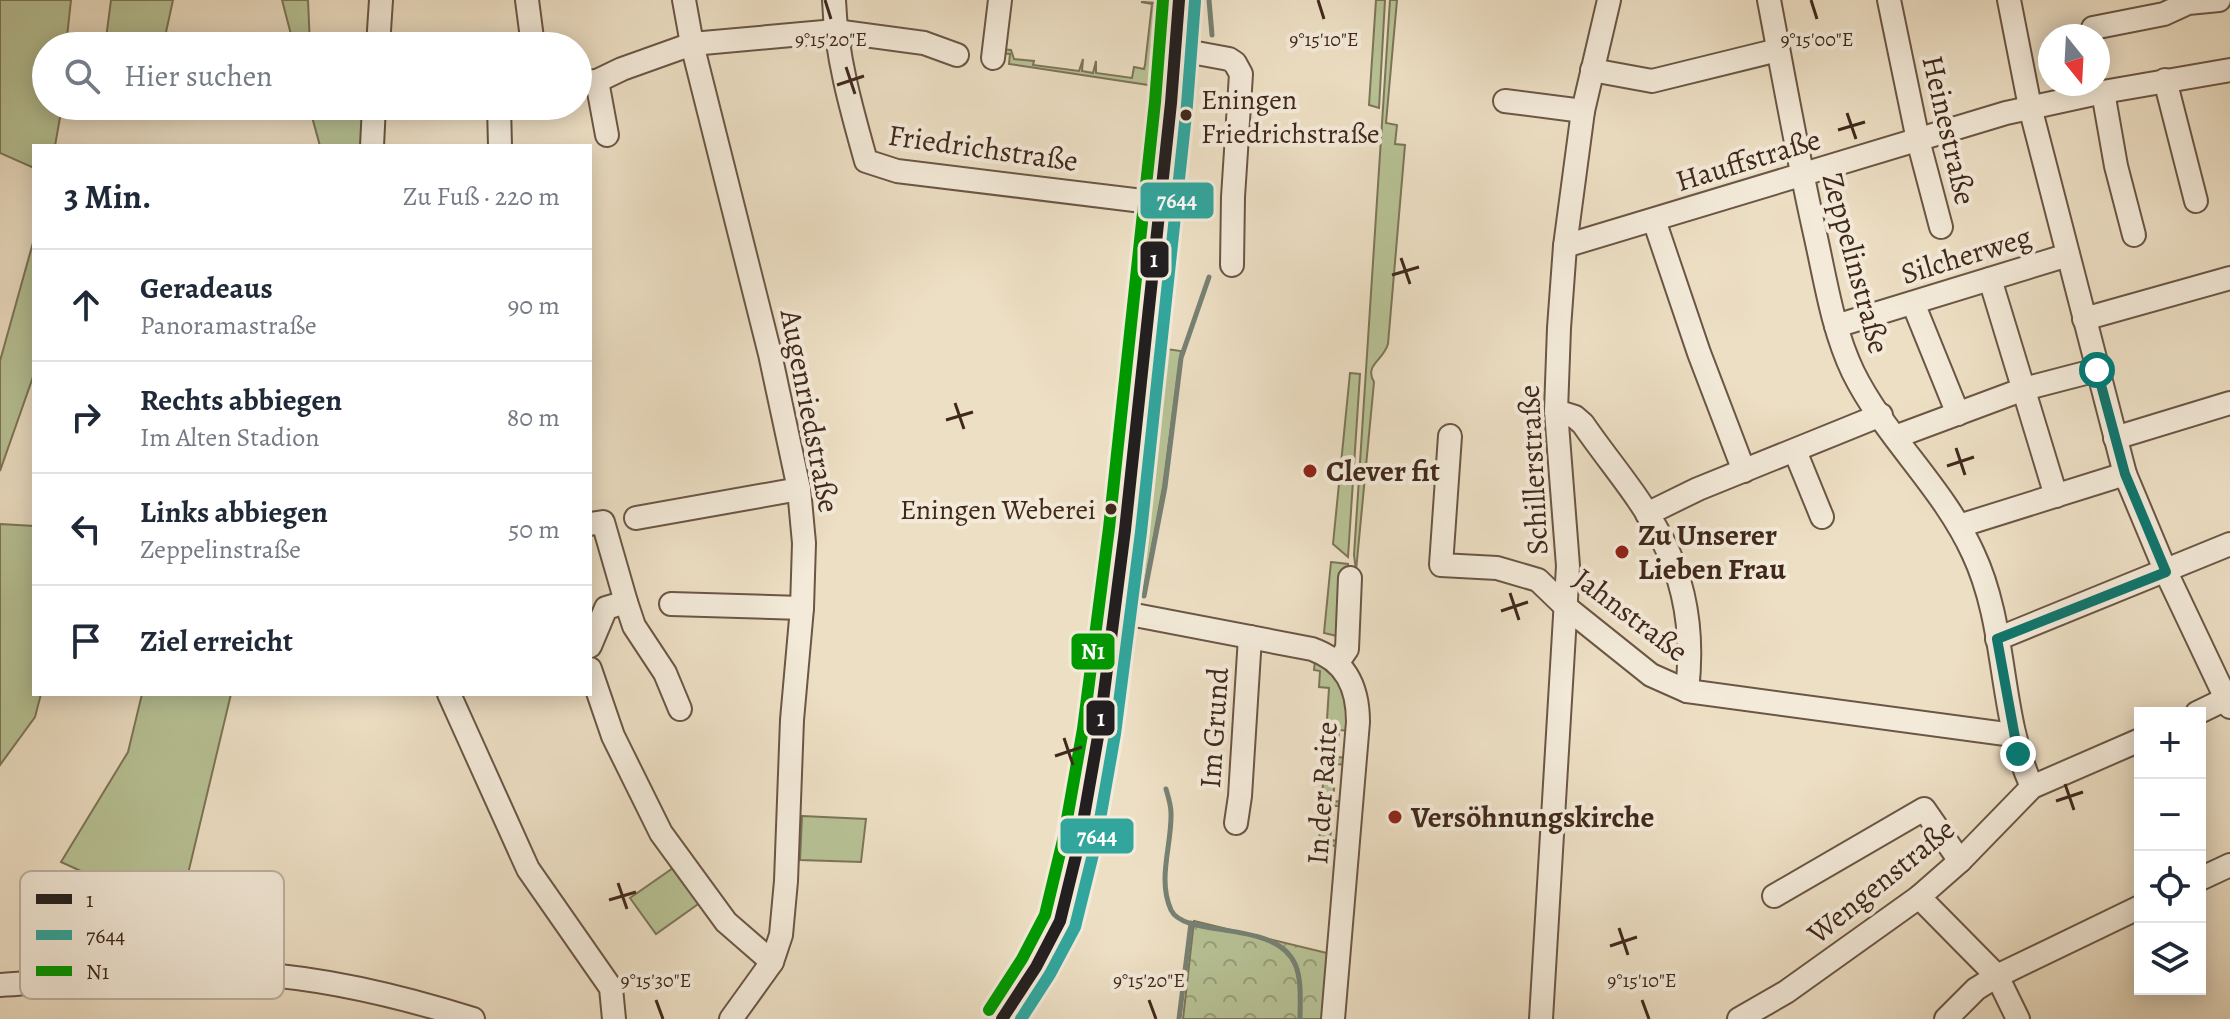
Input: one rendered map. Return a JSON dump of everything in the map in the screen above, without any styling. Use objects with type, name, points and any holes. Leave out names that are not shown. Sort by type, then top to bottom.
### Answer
[{"type":"main road","points":[[1002,1019],[1036,967],[1060,921],[1099,731],[1125,530],[1179,0]]},
{"type":"street","points":[[379,32],[381,0]]},
{"type":"street","points":[[527,0],[531,32]]},
{"type":"street","name":"Augenriedstraße","points":[[684,0],[692,44],[761,314],[799,489],[804,543],[781,935],[772,962],[731,1019]]},
{"type":"street","name":"Friedrichstraße","points":[[834,0],[835,31],[852,114],[866,161],[897,171],[1159,203]]},
{"type":"street","points":[[993,58],[1000,0]]},
{"type":"street","name":"Schillerstraße","points":[[1541,1019],[1568,566],[1556,411],[1565,246],[1583,111],[1609,0]]},
{"type":"street","name":"Zeppelinstraße","points":[[1769,0],[1802,175],[1836,326],[1853,372],[1959,526],[1984,582],[2013,735],[2032,787]]},
{"type":"street","name":"Heinestraße","points":[[1889,0],[1918,140],[1941,227]]},
{"type":"street","points":[[2009,0],[2030,107],[2125,474],[2166,572],[2229,701],[2206,710]]},
{"type":"street","points":[[2110,25],[2164,14],[2188,3],[2219,0]]},
{"type":"street","points":[[592,80],[692,44],[835,31],[924,43],[957,55]]},
{"type":"street","points":[[1175,49],[1229,59],[1241,74],[1232,265]]},
{"type":"street","points":[[1592,70],[1652,81],[1778,50]]},
{"type":"street","name":"Hauffstraße","points":[[2110,91],[2230,70]]},
{"type":"street","points":[[2165,80],[2196,201]]},
{"type":"street","points":[[592,92],[607,135]]},
{"type":"street","name":"Hauffstraße","points":[[1565,246],[2030,107],[2084,96]]},
{"type":"street","points":[[2104,96],[2116,166],[2134,235]]},
{"type":"street","points":[[1505,101],[1583,111]]},
{"type":"street","points":[[372,144],[373,120]]},
{"type":"street","points":[[499,120],[500,144]]},
{"type":"street","points":[[1654,220],[1699,353],[1744,471]]},
{"type":"street","name":"Silcherweg","points":[[1836,326],[2068,255]]},
{"type":"street","points":[[2084,319],[2230,278]]},
{"type":"street","points":[[1990,279],[2056,496]]},
{"type":"street","points":[[1913,303],[1958,414]]},
{"type":"street","points":[[1895,437],[2024,389],[2097,370]]},
{"type":"street","points":[[2115,438],[2230,403]]},
{"type":"street","points":[[1556,411],[1575,417],[1583,424],[1647,514],[1665,546],[1689,621],[1691,657],[1687,691]]},
{"type":"street","points":[[1647,514],[1881,415]]},
{"type":"street","name":"Jahnstraße","points":[[1450,436],[1441,565],[1497,568],[1538,580],[1566,607],[1651,675],[1687,691],[2013,735]]},
{"type":"street","points":[[1795,451],[1822,517]]},
{"type":"street","points":[[1959,526],[2125,474]]},
{"type":"street","points":[[636,518],[799,489]]},
{"type":"street","points":[[596,523],[634,626],[665,673],[680,709]]},
{"type":"street","points":[[1997,639],[2230,544]]},
{"type":"street","points":[[1114,611],[1312,649],[1338,662],[1347,649],[1350,578]]},
{"type":"street","points":[[592,641],[606,608],[626,602]]},
{"type":"street","points":[[671,604],[802,608]]},
{"type":"street","name":"Im Grund","points":[[1236,823],[1250,637]]},
{"type":"street","name":"In der Raite","points":[[1333,1019],[1358,722],[1354,687],[1338,662]]},
{"type":"street","points":[[592,675],[613,736],[661,833],[726,922],[772,962]]},
{"type":"street","points":[[450,696],[528,869],[611,988],[614,1019]]},
{"type":"street","name":"Wengenstraße","points":[[1739,1019],[1786,992],[1919,897],[1960,861],[2032,787],[2134,743]]},
{"type":"street","points":[[1774,896],[1924,809],[1960,861]]},
{"type":"street","points":[[2206,876],[2230,865]]},
{"type":"street","points":[[1919,897],[1997,976],[2018,1019]]},
{"type":"street","points":[[1946,1019],[1976,989],[1997,976],[2134,910]]},
{"type":"street","points":[[284,978],[350,988],[473,1019]]},
{"type":"street","points":[[0,985],[20,984]]},
{"type":"green space","points":[[0,0],[71,0],[68,32],[32,32],[32,120],[60,120],[55,144],[32,144],[32,167],[0,153]]},
{"type":"green space","points":[[111,0],[173,0],[166,32],[107,32]]},
{"type":"green space","points":[[282,0],[308,0],[309,32],[290,32]]},
{"type":"green space","points":[[1376,0],[1385,0],[1379,108],[1369,105]]},
{"type":"green space","points":[[1390,0],[1397,0],[1386,123],[1397,125],[1395,144],[1405,145],[1388,344],[1371,371],[1374,382],[1356,571],[1354,555]]},
{"type":"green space","points":[[1141,2],[1157,3],[1151,50],[1155,86],[1009,64],[1010,54],[1001,53],[1001,49],[1011,50],[1014,59],[1034,61],[1033,65],[1079,71],[1083,59],[1082,71],[1093,73],[1096,61],[1096,73],[1132,78],[1134,67],[1144,69],[1145,65],[1152,4]]},
{"type":"green space","points":[[313,120],[362,120],[361,144],[319,144]]},
{"type":"green space","points":[[32,246],[32,380],[0,471],[0,361]]},
{"type":"green space","points":[[1159,348],[1181,351],[1163,487],[1143,594],[1136,589],[1134,580]]},
{"type":"green space","points":[[1350,373],[1360,374],[1348,557],[1333,544]]},
{"type":"green space","points":[[0,524],[32,526],[32,696],[40,696],[35,717],[0,765]]},
{"type":"green space","points":[[1331,562],[1348,564],[1341,637],[1324,633]]},
{"type":"green space","points":[[1315,660],[1339,682],[1347,708],[1350,731],[1339,730],[1337,757],[1348,758],[1347,765],[1336,764],[1333,801],[1344,802],[1343,806],[1333,806],[1330,840],[1340,841],[1340,846],[1319,845],[1329,688],[1319,687],[1320,671],[1314,670]]},
{"type":"green space","points":[[142,696],[231,696],[189,871],[81,871],[61,862],[128,752]]},
{"type":"green space","points":[[802,816],[866,819],[861,862],[800,860]]},
{"type":"green space","points":[[676,866],[701,902],[656,934],[630,898]]},
{"type":"green space","points":[[1194,921],[1331,954],[1325,1019],[1183,1019]]},
{"type":"waterway","points":[[1209,0],[1212,35]]},
{"type":"waterway","points":[[1144,596],[1165,487],[1181,358],[1209,277]]},
{"type":"waterway","points":[[1166,789],[1171,825],[1165,886],[1171,910],[1180,919],[1193,924],[1251,935],[1285,950],[1295,964],[1299,977],[1300,1019]]},
{"type":"waterway","points":[[1179,1019],[1191,923]]},
{"type":"transit line","name":"N1","points":[[989,1010],[1022,959],[1045,915],[1064,836],[1083,729],[1109,528],[1155,102],[1163,0]]},
{"type":"transit line","name":"1","points":[[1002,1019],[1036,967],[1060,921],[1080,839],[1099,731],[1125,530],[1171,103],[1179,0]]},
{"type":"transit line","name":"7644","points":[[1021,1019],[1075,927],[1096,842],[1115,734],[1141,532],[1187,105],[1195,1]]},
{"type":"place","name":"Eningen Friedrichstraße","points":[[1186,115]]},
{"type":"place","name":"Clever fit","points":[[1310,471]]},
{"type":"place","name":"Eningen Weberei","points":[[1111,509]]},
{"type":"place","name":"Zu Unserer Lieben Frau","points":[[1622,552]]},
{"type":"place","name":"Versöhnungskirche","points":[[1395,817]]},
{"type":"route","points":[[2018,754],[1997,639],[2166,572],[2125,474],[2097,370]]}]
